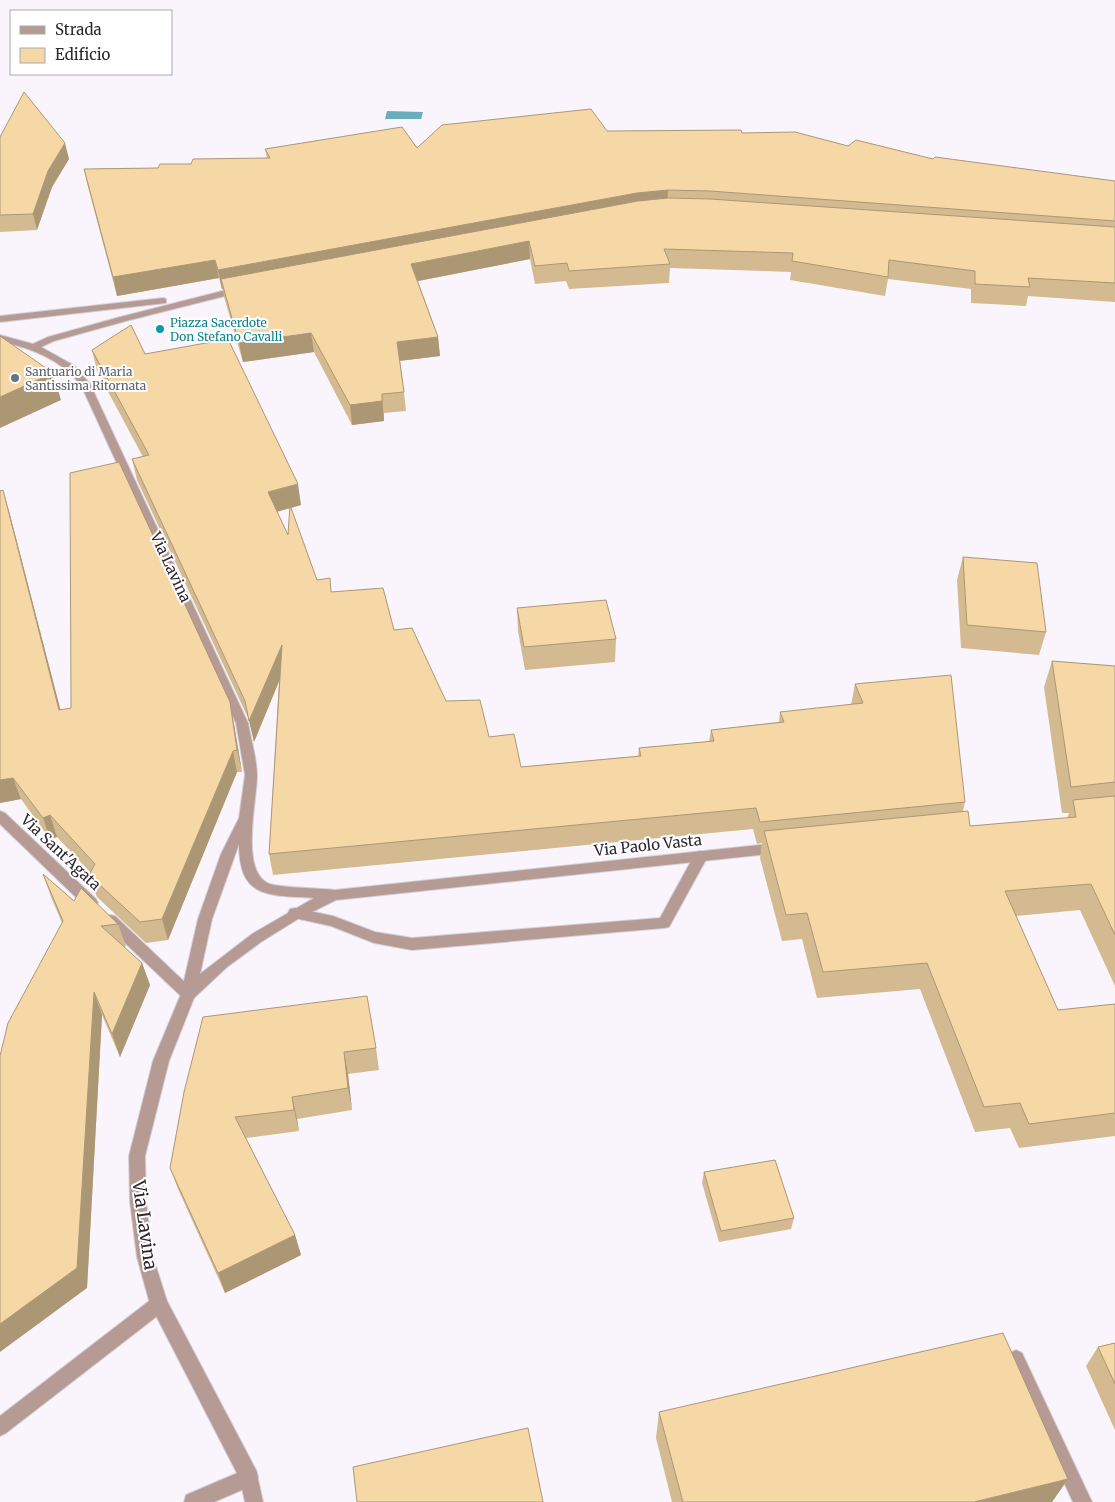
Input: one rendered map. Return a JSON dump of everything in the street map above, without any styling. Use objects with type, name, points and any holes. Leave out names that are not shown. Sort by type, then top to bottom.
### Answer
[{"type":"street","points":[[34,348],[50,339],[205,297],[252,288]]},
{"type":"street","points":[[0,319],[205,297]]},
{"type":"street","name":"Via Lavina","points":[[0,338],[34,348],[72,368],[85,384],[242,723],[250,775],[246,817]]},
{"type":"street","name":"Via Sant'Agata","points":[[0,816],[188,994]]},
{"type":"street","points":[[188,994],[205,918],[228,854],[246,817]]},
{"type":"street","name":"Via Paolo Vasta","points":[[246,817],[246,861],[253,880],[267,890],[335,895],[790,847]]},
{"type":"street","points":[[295,913],[333,921],[374,937],[412,944],[664,923],[701,856]]},
{"type":"street","points":[[188,994],[220,963],[249,941],[295,913],[335,895]]},
{"type":"street","name":"Via Lavina","points":[[188,994],[161,1061],[138,1156],[138,1202],[145,1257],[159,1304],[248,1477],[254,1502]]},
{"type":"street","points":[[0,1427],[159,1304]]},
{"type":"street","points":[[1016,1359],[1083,1502]]},
{"type":"street","points":[[193,1502],[248,1477]]},
{"type":"water","points":[[387,111],[423,112],[421,119],[385,119]]},
{"type":"building","points":[[24,92],[65,143],[48,171],[33,214],[0,215],[0,137]]},
{"type":"building","points":[[591,109],[607,131],[741,130],[742,133],[795,132],[848,146],[856,140],[933,159],[935,157],[1115,181],[1115,221],[710,191],[668,190],[637,193],[218,270],[215,260],[113,277],[84,169],[158,168],[160,164],[191,164],[193,159],[270,158],[265,149],[402,127],[417,148],[442,125]]},
{"type":"building","points":[[668,198],[710,199],[1115,227],[1115,283],[1028,278],[1030,287],[975,284],[975,271],[889,260],[888,277],[792,261],[793,253],[664,249],[670,264],[569,271],[567,263],[535,266],[529,241],[411,264],[438,337],[397,342],[404,392],[382,394],[382,401],[350,405],[311,333],[239,343],[221,279],[638,201]]},
{"type":"building","points":[[131,325],[145,354],[228,339],[298,484],[268,492],[288,535],[290,505],[317,580],[330,578],[331,592],[383,588],[394,630],[412,628],[446,701],[480,700],[489,737],[514,734],[521,767],[641,756],[639,748],[714,741],[711,730],[784,722],[780,712],[863,703],[855,684],[951,675],[965,802],[760,822],[756,808],[269,854],[282,645],[249,721],[245,701],[132,459],[149,455],[92,350]]},
{"type":"building","points":[[0,336],[53,373],[0,397]]},
{"type":"building","points":[[119,462],[230,702],[237,750],[233,751],[162,919],[140,922],[89,875],[95,864],[50,815],[43,818],[13,778],[0,780],[0,491],[3,490],[59,710],[71,708],[70,473]]},
{"type":"building","points":[[963,557],[1037,563],[1046,632],[967,625]]},
{"type":"building","points":[[606,600],[616,639],[524,647],[517,608]]},
{"type":"building","points":[[1052,661],[1115,666],[1115,782],[1071,787]]},
{"type":"building","points":[[1115,796],[1115,935],[1091,884],[1005,891],[1058,1010],[1115,1004],[1115,1113],[1029,1124],[1020,1103],[984,1107],[927,963],[823,972],[807,913],[786,915],[764,831],[968,811],[970,826],[1076,817],[1073,800]]},
{"type":"building","points":[[43,874],[74,901],[81,888],[118,924],[101,926],[142,963],[112,1034],[94,992],[77,1268],[0,1324],[0,1056],[8,1023],[63,921]]},
{"type":"building","points":[[367,996],[376,1048],[344,1052],[348,1088],[292,1097],[294,1110],[235,1117],[295,1235],[218,1273],[170,1168],[184,1092],[203,1017]]},
{"type":"building","points":[[775,1160],[794,1218],[721,1231],[704,1172]]},
{"type":"building","points":[[1003,1333],[1068,1479],[974,1502],[683,1502],[659,1412]]},
{"type":"building","points":[[1115,1343],[1115,1384],[1098,1347]]},
{"type":"building","points":[[528,1428],[543,1502],[357,1502],[353,1467]]},
{"type":"place","name":"Piazza Sacerdote Don Stefano Cavalli","points":[[160,329]]},
{"type":"place","name":"Santuario di Maria Santissima Ritornata","points":[[15,378]]}]
